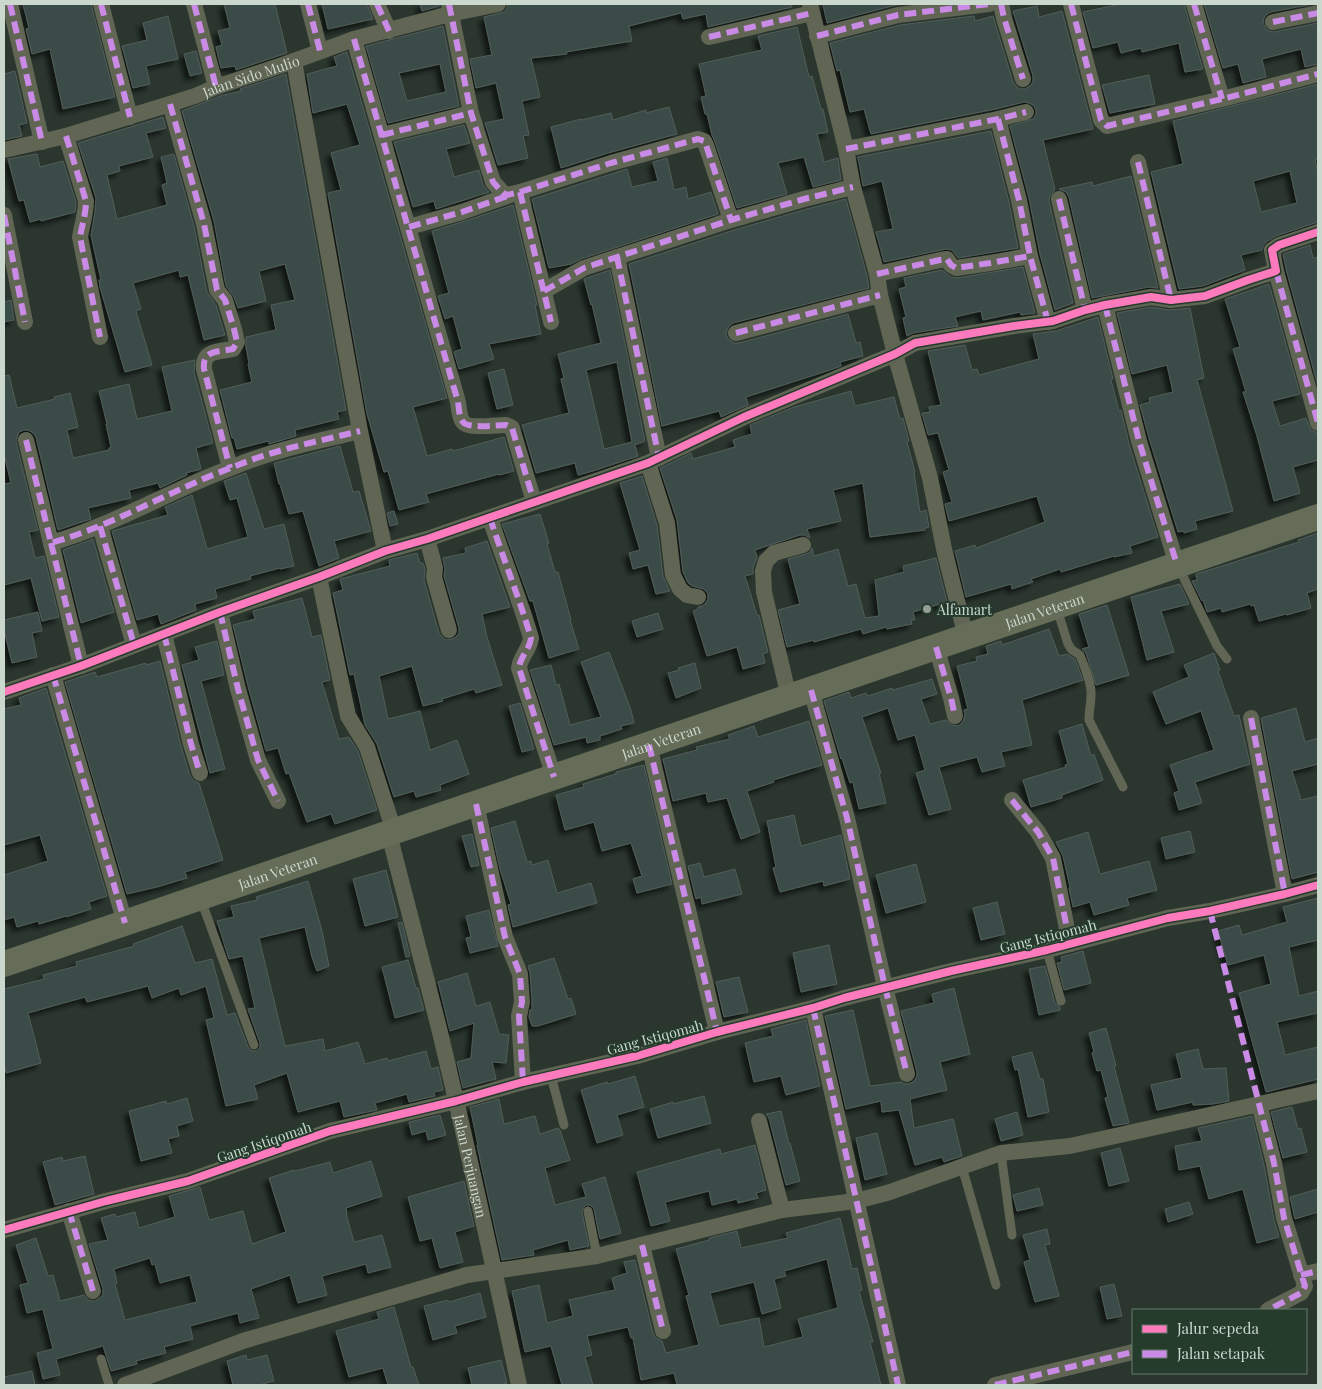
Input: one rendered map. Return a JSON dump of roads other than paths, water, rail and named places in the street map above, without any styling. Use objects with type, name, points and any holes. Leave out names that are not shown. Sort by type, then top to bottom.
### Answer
[{"type":"main road","name":"Jalan Veteran","points":[[4,964],[1318,517]]},
{"type":"street","points":[[10,4],[42,142]]},
{"type":"street","points":[[101,4],[130,117]]},
{"type":"street","points":[[194,4],[216,87]]},
{"type":"street","points":[[308,4],[320,51]]},
{"type":"street","points":[[378,4],[389,30]]},
{"type":"street","name":"Jalan Sido Mulio","points":[[4,150],[66,136],[130,117],[195,96],[354,39],[389,30],[450,9],[498,4]]},
{"type":"street","points":[[818,36],[898,15],[989,4]]},
{"type":"street","points":[[1001,4],[1023,79]]},
{"type":"street","points":[[1072,4],[1102,120],[1107,126],[1318,74]]},
{"type":"street","points":[[1194,4],[1222,99]]},
{"type":"street","points":[[709,37],[811,8],[846,149],[853,187],[877,274],[880,295],[930,478],[944,549],[966,637]]},
{"type":"street","points":[[450,9],[471,113],[493,182],[503,193],[515,194]]},
{"type":"street","points":[[1273,22],[1318,13]]},
{"type":"street","points":[[354,39],[409,227],[462,419],[464,423],[470,426],[506,425],[512,428],[534,502]]},
{"type":"street","points":[[294,61],[360,431],[386,551]]},
{"type":"street","points":[[170,104],[204,224],[217,290],[223,297],[234,328],[236,342],[233,349],[207,355],[203,363],[230,468]]},
{"type":"street","points":[[846,149],[1026,112]]},
{"type":"street","points":[[382,134],[471,113]]},
{"type":"street","points":[[998,119],[1019,200],[1030,256],[1048,322]]},
{"type":"street","points":[[66,136],[86,201],[86,212],[80,237],[100,337]]},
{"type":"street","points":[[409,227],[462,212],[611,163],[698,139],[704,141],[706,145],[731,220]]},
{"type":"street","points":[[1138,162],[1171,300]]},
{"type":"street","points":[[544,291],[584,268],[731,220],[853,187]]},
{"type":"street","points":[[515,194],[544,291],[551,322]]},
{"type":"street","points":[[1059,199],[1086,310]]},
{"type":"street","points":[[4,215],[25,322]]},
{"type":"street","points":[[1318,232],[1272,250],[1276,271],[1318,423]]},
{"type":"street","points":[[877,274],[947,259],[956,268],[1030,256]]},
{"type":"street","points":[[617,257],[666,523],[673,576],[680,589],[687,595],[698,597]]},
{"type":"street","points":[[5,688],[82,666],[220,612],[320,577],[386,551],[490,518],[654,460],[744,417],[895,354],[915,343],[1048,322],[1106,305],[1151,297],[1171,300],[1205,296],[1276,271]]},
{"type":"street","points":[[736,333],[880,295]]},
{"type":"street","points":[[1106,305],[1139,441],[1177,565]]},
{"type":"street","points":[[51,543],[77,536],[230,468],[285,450],[360,431]]},
{"type":"street","points":[[26,440],[82,666]]},
{"type":"street","points":[[490,518],[532,638],[520,663],[520,668],[554,777]]},
{"type":"street","points":[[100,526],[134,645]]},
{"type":"street","points":[[427,539],[435,568],[434,577],[449,630]]},
{"type":"street","points":[[803,546],[774,553],[766,561],[763,571],[764,592],[847,818],[885,987],[907,1074]]},
{"type":"street","name":"Jalan Perjuangan","points":[[320,577],[348,716],[367,746],[392,832],[456,1101],[519,1385]]},
{"type":"street","points":[[220,612],[258,760],[278,801]]},
{"type":"street","points":[[164,634],[200,773]]},
{"type":"street","points":[[936,647],[955,716]]},
{"type":"street","points":[[53,675],[124,923]]},
{"type":"street","points":[[1251,718],[1285,894]]},
{"type":"street","points":[[649,745],[717,1032]]},
{"type":"street","points":[[1012,800],[1038,832],[1053,858],[1070,944]]},
{"type":"street","points":[[476,804],[505,937],[520,974],[522,1002],[519,1016],[522,1082]]},
{"type":"street","name":"Gang Istiqomah","points":[[4,1230],[106,1201],[188,1181],[330,1131],[456,1101],[522,1082],[637,1056],[717,1032],[813,1008],[885,987],[1047,950],[1168,918],[1210,911],[1318,885]]},
{"type":"street","points":[[813,1008],[898,1385]]},
{"type":"street","points":[[125,1385],[243,1341],[468,1275],[597,1256],[782,1210],[856,1201],[887,1193],[1001,1153],[1070,1146],[1318,1091]]},
{"type":"street","points":[[1259,1104],[1274,1164],[1284,1218],[1305,1286],[1301,1293],[1270,1309]]},
{"type":"street","points":[[759,1121],[782,1210]]},
{"type":"street","points":[[69,1212],[93,1291]]},
{"type":"street","points":[[642,1245],[663,1331]]},
{"type":"street","points":[[1301,1275],[1318,1271]]},
{"type":"street","points":[[995,1385],[1132,1352]]},
{"type":"lane","points":[[1177,565],[1216,646],[1227,659]]},
{"type":"lane","points":[[1056,606],[1068,644],[1072,650],[1080,655],[1090,687],[1092,695],[1088,720],[1123,786]]},
{"type":"lane","points":[[200,898],[254,1045]]},
{"type":"lane","points":[[1047,950],[1061,1002]]},
{"type":"lane","points":[[551,1076],[564,1125]]},
{"type":"lane","points":[[1001,1153],[1012,1235]]},
{"type":"lane","points":[[962,1167],[996,1285]]},
{"type":"lane","points":[[588,1211],[597,1256]]},
{"type":"lane","points":[[101,1359],[109,1385]]},
{"type":"place","name":"Alfamart","points":[[927,609]]}]
